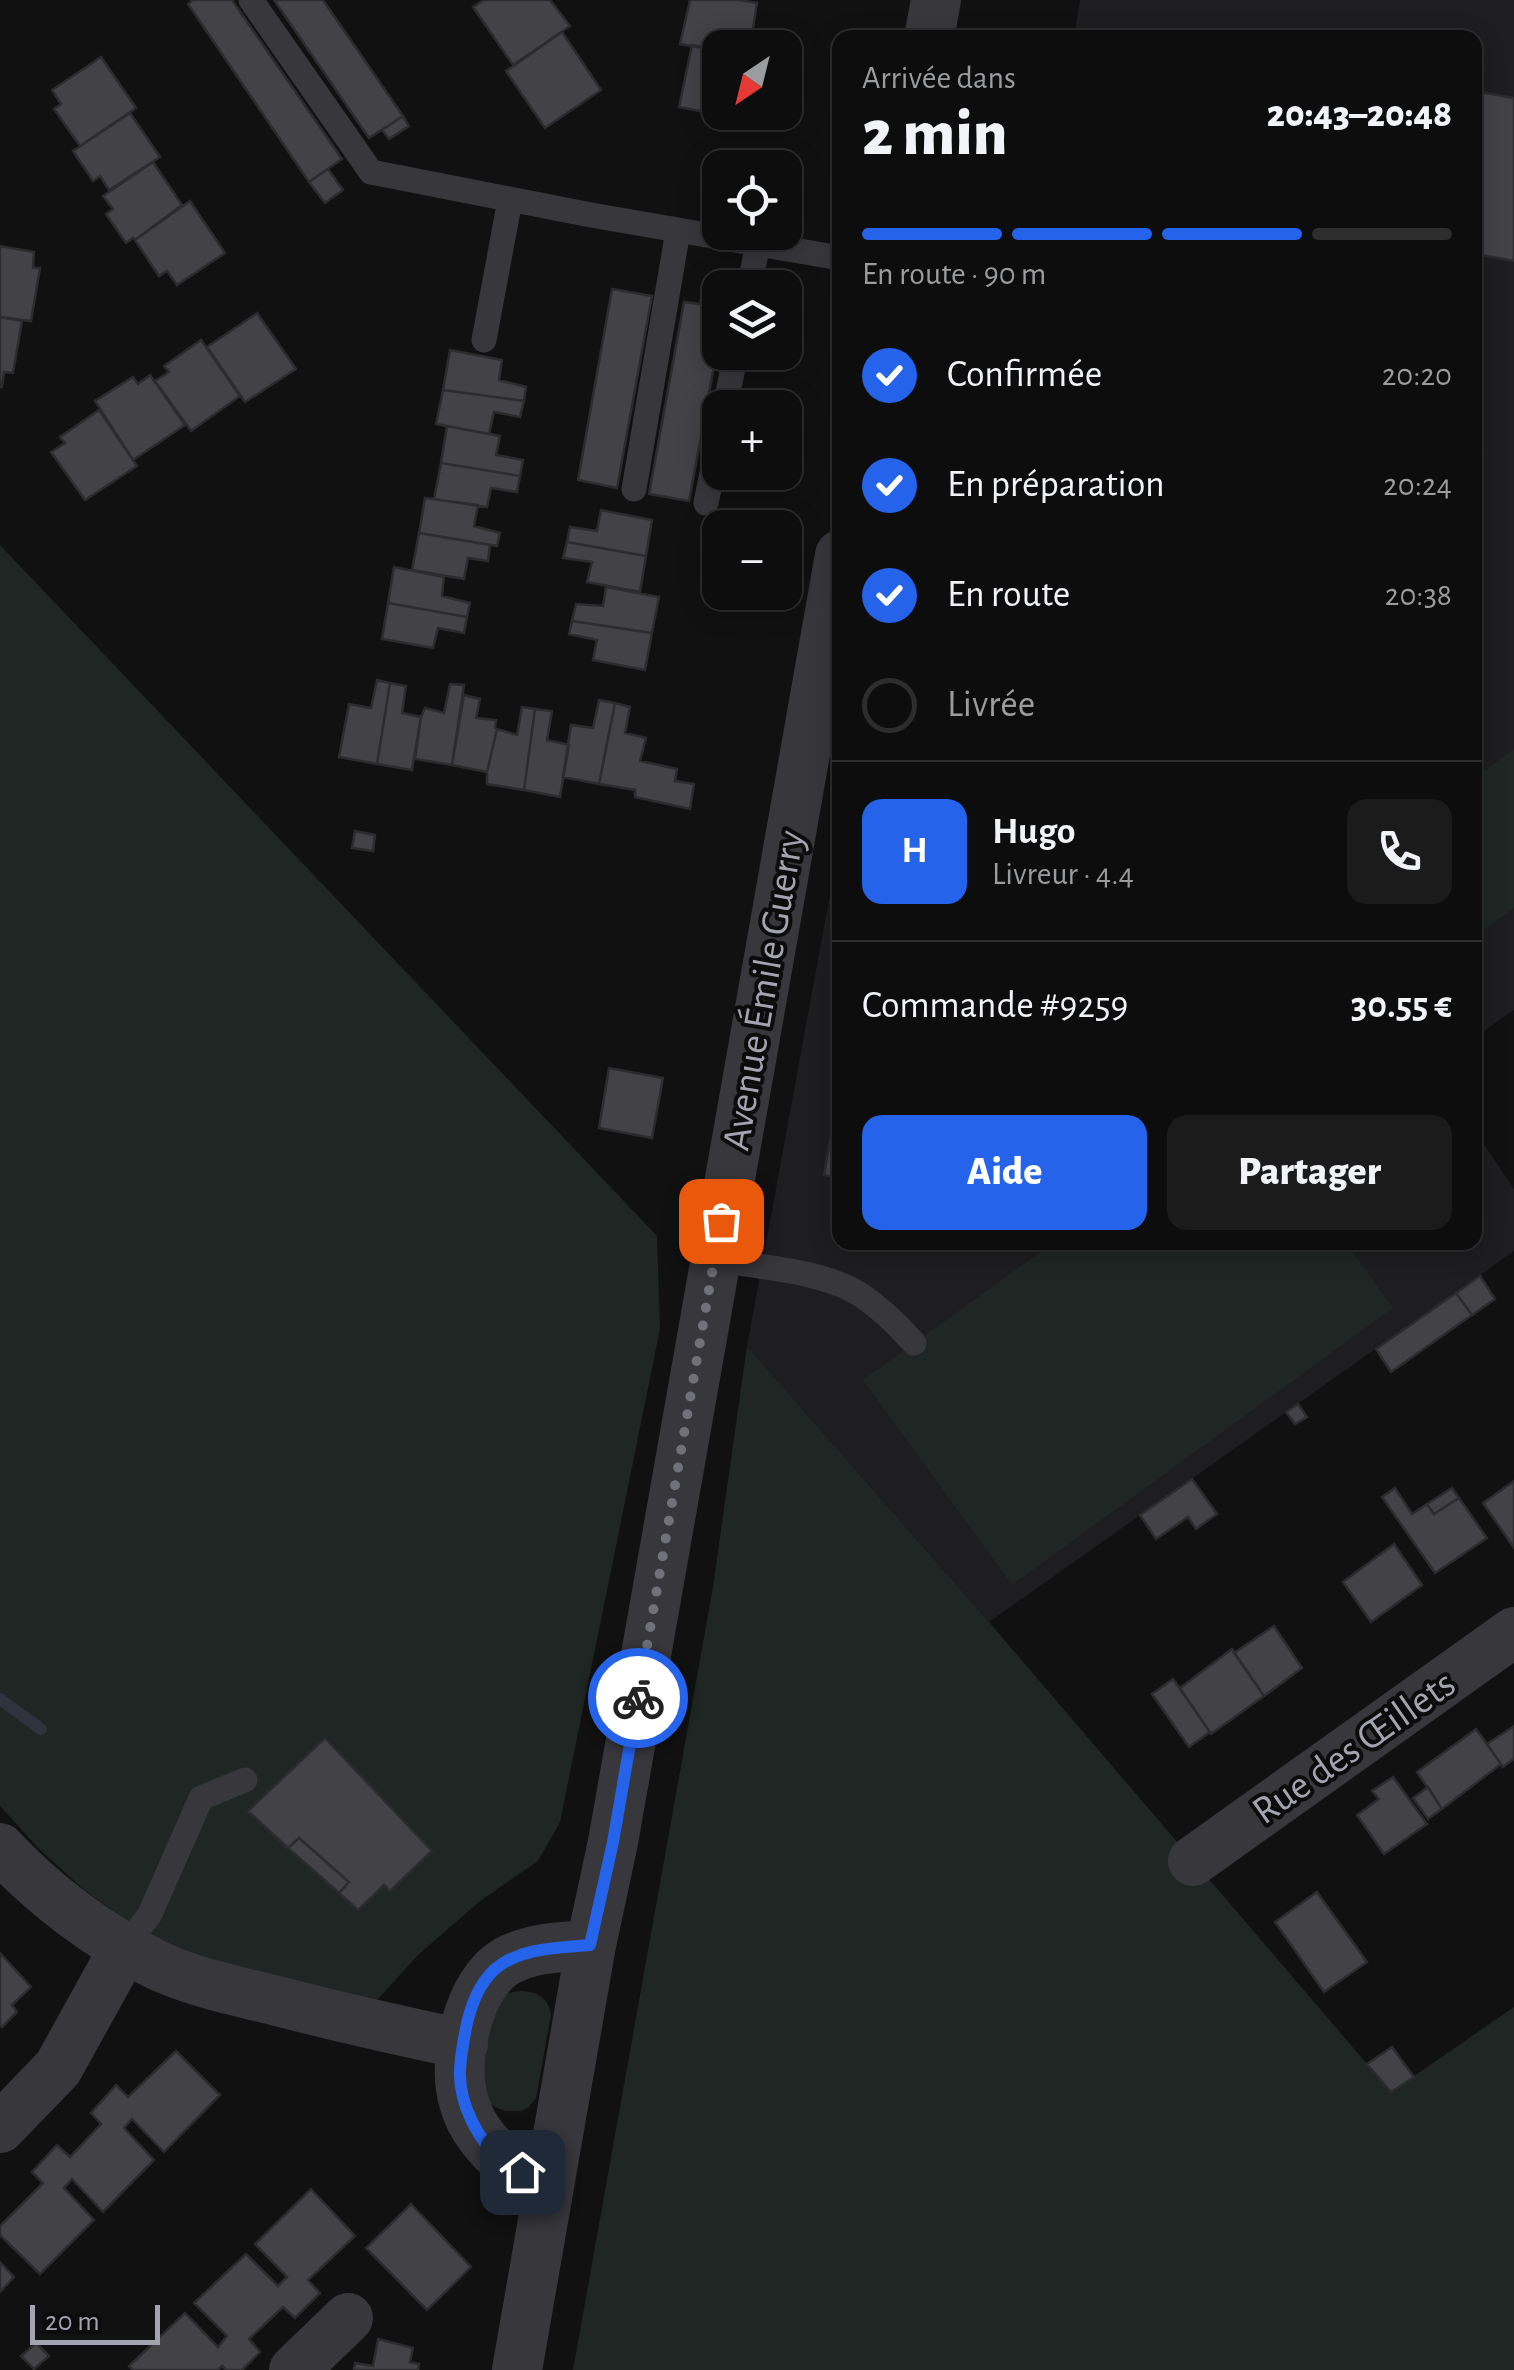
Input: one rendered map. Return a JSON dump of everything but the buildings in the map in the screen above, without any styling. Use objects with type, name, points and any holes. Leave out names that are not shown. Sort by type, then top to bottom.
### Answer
[{"type":"street","points":[[931,30],[936,0]]},
{"type":"street","name":"Avenue Émile Guerry","points":[[517,2370],[832,600]]},
{"type":"street","name":"Rue des Œillets","points":[[1193,1860],[1514,1632]]},
{"type":"street","points":[[0,1848],[35,1883],[73,1912],[160,1966],[200,1982],[464,2044]]},
{"type":"street","points":[[548,2187],[502,2160],[478,2133],[464,2101],[460,2073],[468,2014],[481,1986],[510,1960],[538,1949],[590,1945]]},
{"type":"street","points":[[0,2128],[58,2068],[125,1946]]},
{"type":"street","points":[[294,2370],[348,2318]]},
{"type":"lane","points":[[252,0],[370,172],[702,234]]},
{"type":"lane","points":[[484,340],[510,200]]},
{"type":"lane","points":[[634,489],[678,230]]},
{"type":"lane","points":[[793,250],[832,257]]},
{"type":"lane","points":[[706,503],[709,490]]},
{"type":"lane","points":[[715,1259],[825,1280],[857,1292],[885,1312],[914,1343]]},
{"type":"lane","points":[[125,1946],[150,1914],[201,1798],[245,1780]]},
{"type":"shaded area","points":[[1080,0],[1514,0],[1514,1010],[1482,1032],[1482,30],[1075,30]]},
{"type":"shaded area","points":[[0,545],[657,1236],[660,1329],[560,1822],[538,1861],[480,1901],[418,1955],[369,2009],[217,1967],[138,1929],[82,1888],[0,1806]]},
{"type":"shaded area","points":[[1514,749],[1514,908],[1482,931],[1482,772]]},
{"type":"shaded area","points":[[832,884],[832,1250],[1482,1250],[1482,1141],[1514,1189],[1514,1251],[989,1622],[747,1346]]},
{"type":"shaded area","points":[[1043,1250],[1351,1250],[1393,1308],[1012,1585],[863,1380]]},
{"type":"shaded area","points":[[747,1346],[1391,2092],[1514,2007],[1514,2370],[573,2370],[713,1587]]},
{"type":"shaded area","points":[[508,1993],[541,1996],[551,2015],[536,2098],[521,2111],[505,2111],[489,2103],[478,2071],[491,2010]]},
{"type":"waterway","points":[[0,1699],[41,1729]]},
{"type":"way so far","points":[[638,1698],[721,1221]]},
{"type":"route","points":[[522,2172],[502,2160],[478,2133],[464,2101],[460,2073],[468,2014],[481,1986],[510,1960],[538,1949],[590,1945],[638,1698]]}]
